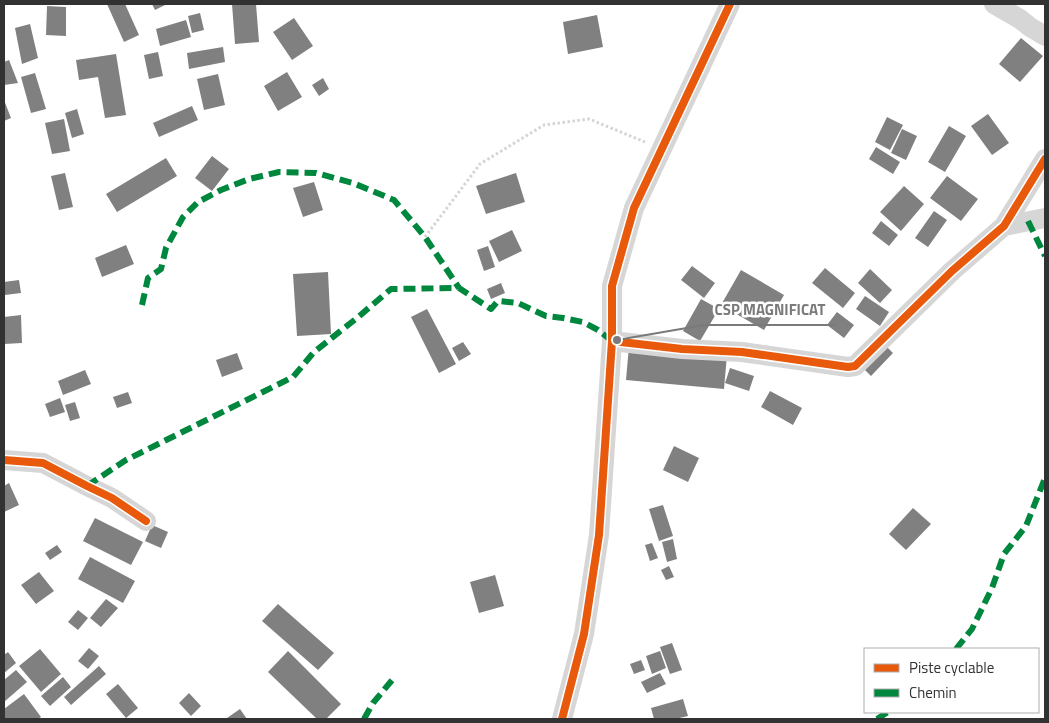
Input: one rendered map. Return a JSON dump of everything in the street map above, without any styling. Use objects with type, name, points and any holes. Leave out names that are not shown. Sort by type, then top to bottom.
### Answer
[{"type":"street","points":[[562,719],[584,634],[599,535],[612,341],[612,286],[634,208],[730,4]]},
{"type":"street","points":[[994,4],[1020,18],[1045,36]]},
{"type":"street","points":[[612,341],[682,349],[742,352],[848,367],[855,366],[952,271],[1004,226],[1045,159]]},
{"type":"street","points":[[1004,226],[1045,218]]},
{"type":"street","points":[[4,460],[43,463],[112,498],[146,521]]},
{"type":"path","points":[[425,237],[480,164],[544,125],[590,119],[662,149]]},
{"type":"building","points":[[107,4],[125,4],[139,35],[124,42]]},
{"type":"building","points":[[152,4],[167,4],[155,10]]},
{"type":"building","points":[[232,4],[256,4],[259,42],[235,44]]},
{"type":"building","points":[[47,6],[66,7],[66,36],[46,35]]},
{"type":"building","points":[[200,13],[204,30],[192,33],[188,16]]},
{"type":"building","points":[[597,15],[603,47],[568,54],[563,22]]},
{"type":"building","points":[[294,18],[313,46],[292,60],[273,32]]},
{"type":"building","points":[[186,20],[191,37],[160,46],[156,29]]},
{"type":"building","points":[[30,24],[38,58],[22,64],[15,28]]},
{"type":"building","points":[[1021,38],[1043,56],[1020,82],[999,64]]},
{"type":"building","points":[[223,47],[225,62],[189,69],[187,53]]},
{"type":"building","points":[[158,52],[163,76],[149,79],[144,55]]},
{"type":"building","points":[[116,54],[126,115],[105,118],[98,77],[79,80],[76,60]]},
{"type":"building","points":[[9,60],[18,83],[4,85],[4,62]]},
{"type":"building","points":[[287,72],[302,97],[278,111],[264,86]]},
{"type":"building","points":[[35,73],[46,109],[31,113],[21,77]]},
{"type":"building","points":[[218,74],[225,105],[204,110],[197,79]]},
{"type":"building","points":[[323,78],[329,89],[319,96],[312,85]]},
{"type":"building","points":[[4,100],[11,118],[4,121]]},
{"type":"building","points":[[192,106],[198,120],[159,137],[153,123]]},
{"type":"building","points":[[77,109],[84,134],[72,138],[65,113]]},
{"type":"building","points":[[988,114],[1009,143],[992,155],[971,126]]},
{"type":"building","points":[[887,117],[903,125],[890,150],[875,142]]},
{"type":"building","points":[[64,119],[70,151],[52,154],[45,123]]},
{"type":"building","points":[[949,126],[966,136],[945,172],[928,162]]},
{"type":"building","points":[[902,129],[917,136],[906,160],[891,153]]},
{"type":"building","points":[[876,147],[900,162],[893,174],[869,159]]},
{"type":"building","points":[[212,156],[229,169],[212,191],[195,178]]},
{"type":"building","points":[[166,158],[177,176],[117,212],[106,194]]},
{"type":"building","points":[[65,173],[73,207],[59,210],[51,176]]},
{"type":"building","points":[[516,173],[525,202],[486,214],[476,186]]},
{"type":"building","points":[[947,176],[978,199],[961,221],[930,198]]},
{"type":"building","points":[[314,182],[323,210],[303,217],[293,188]]},
{"type":"building","points":[[904,186],[924,204],[901,231],[880,212]]},
{"type":"building","points":[[934,211],[947,220],[928,247],[915,238]]},
{"type":"building","points":[[881,221],[898,235],[889,246],[872,233]]},
{"type":"building","points":[[512,230],[522,251],[499,262],[489,241]]},
{"type":"building","points":[[126,245],[134,264],[102,277],[95,258]]},
{"type":"building","points":[[488,246],[495,267],[484,271],[477,250]]},
{"type":"building","points":[[692,266],[715,283],[704,298],[681,280]]},
{"type":"building","points":[[825,268],[855,293],[843,308],[812,283]]},
{"type":"building","points":[[870,269],[892,290],[880,303],[858,283]]},
{"type":"building","points":[[741,270],[784,295],[764,330],[721,305]]},
{"type":"building","points":[[328,272],[331,334],[297,336],[293,274]]},
{"type":"building","points":[[19,280],[21,293],[5,295],[4,282]]},
{"type":"building","points":[[501,283],[505,293],[491,299],[487,289]]},
{"type":"building","points":[[865,296],[889,312],[880,326],[856,309]]},
{"type":"building","points":[[701,299],[719,309],[700,341],[683,331]]},
{"type":"building","points":[[427,309],[456,364],[439,373],[411,317]]},
{"type":"building","points":[[837,312],[854,325],[844,338],[827,325]]},
{"type":"building","points":[[21,315],[22,343],[4,344],[4,317]]},
{"type":"building","points":[[880,340],[893,353],[871,376],[858,363]]},
{"type":"building","points":[[463,342],[471,354],[459,361],[452,348]]},
{"type":"building","points":[[629,346],[727,355],[724,389],[626,380]]},
{"type":"building","points":[[237,353],[243,369],[222,377],[216,360]]},
{"type":"building","points":[[730,368],[754,376],[749,391],[725,383]]},
{"type":"building","points":[[85,370],[91,384],[63,395],[58,381]]},
{"type":"building","points":[[770,391],[802,408],[793,425],[761,407]]},
{"type":"building","points":[[128,392],[132,403],[117,408],[113,397]]},
{"type":"building","points":[[60,398],[65,412],[50,417],[45,404]]},
{"type":"building","points":[[75,402],[80,418],[70,421],[65,405]]},
{"type":"building","points":[[674,446],[699,458],[688,482],[663,470]]},
{"type":"building","points":[[9,483],[19,505],[4,512],[4,486]]},
{"type":"building","points":[[663,505],[673,536],[659,541],[649,509]]},
{"type":"building","points":[[913,508],[931,524],[906,550],[889,534]]},
{"type":"building","points":[[95,518],[143,542],[131,565],[83,541]]},
{"type":"building","points":[[152,525],[168,532],[161,548],[145,541]]},
{"type":"building","points":[[673,539],[677,559],[667,562],[662,542]]},
{"type":"building","points":[[652,543],[658,558],[650,561],[645,545]]},
{"type":"building","points":[[57,545],[62,552],[50,560],[45,553]]},
{"type":"building","points":[[90,557],[135,581],[123,603],[78,579]]},
{"type":"building","points":[[669,566],[674,577],[666,580],[661,570]]},
{"type":"building","points":[[39,572],[54,591],[36,604],[21,585]]},
{"type":"building","points":[[495,575],[504,606],[479,613],[470,582]]},
{"type":"building","points":[[106,599],[118,608],[101,627],[90,618]]},
{"type":"building","points":[[278,604],[334,653],[318,670],[262,621]]},
{"type":"building","points":[[78,610],[88,618],[78,630],[68,622]]},
{"type":"building","points":[[672,643],[682,670],[670,674],[660,647]]},
{"type":"building","points":[[89,648],[99,656],[88,669],[78,661]]},
{"type":"building","points":[[40,649],[61,674],[41,692],[19,666]]},
{"type":"building","points":[[288,651],[341,704],[326,719],[317,719],[268,672]]},
{"type":"building","points":[[660,651],[666,668],[652,674],[646,656]]},
{"type":"building","points":[[8,652],[16,663],[4,673],[4,655]]},
{"type":"building","points":[[641,660],[645,670],[634,674],[630,664]]},
{"type":"building","points":[[99,666],[106,674],[71,705],[64,697]]},
{"type":"building","points":[[16,670],[27,682],[4,702],[4,680]]},
{"type":"building","points":[[660,673],[666,684],[647,693],[641,682]]},
{"type":"building","points":[[63,677],[71,687],[50,706],[41,696]]},
{"type":"building","points":[[118,684],[138,708],[126,718],[106,694]]},
{"type":"building","points":[[189,693],[201,706],[191,716],[179,703]]},
{"type":"building","points":[[24,694],[41,717],[38,719],[4,719],[4,709]]},
{"type":"building","points":[[683,699],[688,716],[675,719],[654,719],[651,708]]},
{"type":"building","points":[[240,709],[247,719],[227,718]]},
{"type":"marked path","points":[[142,305],[148,278],[161,269],[166,248],[183,217],[198,202],[249,179],[279,172],[316,173],[353,183],[394,200],[425,237],[459,288]]},
{"type":"marked path","points":[[1028,221],[1045,256]]},
{"type":"marked path","points":[[87,486],[126,460],[293,377],[314,352],[391,289],[459,288],[491,309],[498,301],[518,303],[546,316],[583,322],[598,330],[612,341]]},
{"type":"marked path","points":[[957,648],[972,629],[992,588],[1004,554],[1026,526],[1045,478]]},
{"type":"marked path","points":[[364,719],[373,703],[393,679]]},
{"type":"marked path","points":[[877,719],[886,713]]},
{"type":"cycle path","points":[[562,719],[584,634],[599,535],[612,341],[612,286],[634,208],[730,4]]},
{"type":"cycle path","points":[[612,341],[682,349],[742,352],[848,367],[855,366],[952,271],[1004,226],[1045,159]]},
{"type":"cycle path","points":[[4,460],[43,463],[112,498],[146,521]]},
{"type":"place","name":"CSP MAGNIFICAT","points":[[617,340]]}]
